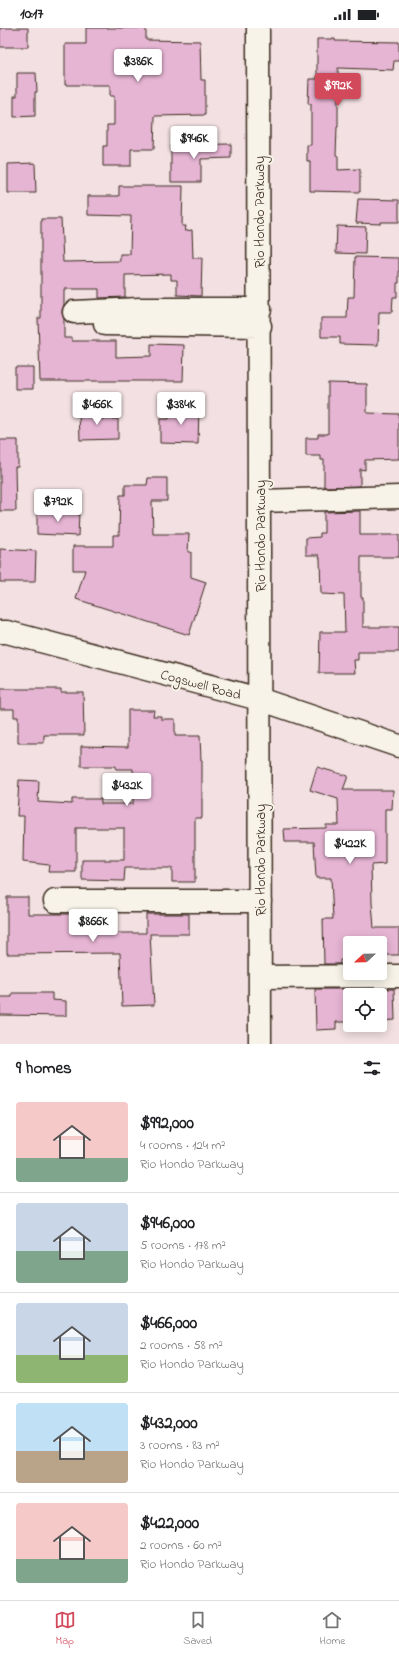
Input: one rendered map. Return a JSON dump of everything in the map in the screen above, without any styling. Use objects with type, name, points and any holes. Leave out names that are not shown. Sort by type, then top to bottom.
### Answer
[{"type":"street","name":"Rio Hondo Parkway","points":[[258,28],[260,318],[260,1044]]},
{"type":"street","points":[[76,318],[260,318]]},
{"type":"street","points":[[260,501],[399,497]]},
{"type":"street","name":"Cogswell Road","points":[[0,632],[6,632],[260,699],[399,746]]},
{"type":"street","points":[[56,901],[260,901]]},
{"type":"street","points":[[260,977],[399,976]]},
{"type":"building","points":[[0,28],[28,28],[28,47],[0,47]]},
{"type":"building","points":[[86,28],[146,28],[146,40],[200,41],[201,80],[205,80],[205,115],[155,116],[154,149],[131,149],[131,166],[103,166],[103,146],[107,146],[107,125],[114,125],[114,96],[110,96],[110,85],[65,85],[65,44],[86,44]]},
{"type":"building","points":[[317,39],[335,39],[335,41],[399,42],[399,61],[394,61],[393,70],[338,68],[338,127],[336,155],[338,156],[338,170],[360,169],[360,192],[310,191],[310,161],[307,161],[307,145],[311,145],[311,104],[308,104],[309,79],[317,79]]},
{"type":"building","points":[[17,73],[36,73],[37,92],[35,92],[35,116],[14,117],[14,96],[17,96]]},
{"type":"building","points":[[231,144],[231,158],[201,159],[201,182],[171,182],[171,145]]},
{"type":"building","points":[[35,163],[36,193],[8,193],[8,164]]},
{"type":"building","points":[[119,186],[183,186],[182,226],[186,226],[185,231],[192,230],[193,258],[202,258],[201,296],[177,295],[177,280],[171,280],[171,274],[125,275],[125,297],[99,298],[99,289],[64,289],[64,305],[62,312],[64,320],[64,338],[72,338],[72,341],[116,341],[116,357],[151,356],[151,344],[184,345],[183,381],[40,381],[38,318],[41,318],[41,219],[61,219],[63,262],[120,261],[120,254],[130,254],[131,216],[88,215],[88,196],[119,196]]},
{"type":"building","points":[[358,199],[399,200],[399,222],[381,222],[381,224],[356,223]]},
{"type":"building","points":[[337,226],[366,227],[365,254],[336,253]]},
{"type":"building","points":[[355,257],[399,258],[399,283],[397,283],[397,297],[393,297],[392,312],[379,312],[378,345],[340,344],[340,337],[321,337],[321,318],[347,318],[348,297],[354,297]]},
{"type":"building","points":[[15,367],[33,367],[33,389],[15,389]]},
{"type":"building","points":[[328,383],[367,384],[367,413],[399,414],[399,459],[365,460],[365,470],[360,469],[360,486],[324,487],[324,460],[321,460],[321,456],[306,456],[306,438],[318,438],[318,434],[328,434]]},
{"type":"building","points":[[199,407],[198,444],[160,443],[160,419],[169,419],[169,408]]},
{"type":"building","points":[[101,410],[101,419],[118,419],[118,439],[80,440],[79,411]]},
{"type":"building","points":[[0,440],[18,440],[18,467],[15,467],[16,511],[0,511]]},
{"type":"building","points":[[148,478],[167,478],[167,501],[152,501],[153,534],[189,534],[188,552],[191,552],[191,577],[206,582],[189,635],[76,599],[85,570],[73,570],[73,546],[113,546],[113,535],[119,535],[120,495],[125,495],[125,485],[147,485]]},
{"type":"building","points":[[360,511],[360,535],[399,535],[399,557],[361,557],[361,597],[363,597],[363,627],[399,627],[399,652],[358,652],[358,660],[354,660],[355,673],[319,673],[320,632],[345,632],[344,595],[321,594],[319,555],[306,555],[306,538],[320,537],[320,533],[324,533],[324,512]]},
{"type":"building","points":[[37,512],[79,512],[78,536],[37,534]]},
{"type":"building","points":[[0,549],[36,551],[35,582],[0,582]]},
{"type":"building","points":[[0,689],[61,689],[61,692],[83,692],[84,735],[44,735],[44,743],[18,743],[18,717],[14,717],[14,709],[0,709]]},
{"type":"building","points":[[128,710],[154,710],[153,716],[161,716],[161,719],[175,719],[175,736],[200,736],[202,760],[202,818],[195,818],[195,882],[172,882],[172,868],[125,868],[124,881],[82,880],[82,860],[124,860],[124,828],[76,828],[76,872],[48,872],[49,865],[23,862],[24,816],[17,816],[19,780],[39,781],[38,802],[72,804],[72,799],[101,799],[101,804],[133,804],[133,769],[116,769],[116,766],[81,766],[81,746],[128,747]]},
{"type":"building","points":[[317,767],[348,776],[343,790],[393,790],[392,809],[385,809],[385,864],[371,865],[372,903],[374,928],[399,928],[399,955],[387,955],[387,936],[343,936],[343,960],[340,960],[340,964],[324,964],[323,919],[333,919],[331,878],[316,878],[314,842],[285,842],[284,829],[326,828],[326,825],[339,825],[338,799],[310,790]]},
{"type":"building","points":[[7,897],[28,897],[28,914],[88,914],[88,925],[110,925],[110,933],[146,933],[146,914],[189,914],[189,934],[150,934],[154,1005],[122,1006],[120,953],[7,954]]},
{"type":"building","points":[[315,989],[343,989],[343,1022],[336,1022],[336,1029],[316,1030]]},
{"type":"building","points":[[387,989],[394,989],[395,1020],[387,1021]]},
{"type":"building","points":[[12,993],[52,993],[52,1000],[66,1001],[66,1016],[0,1015],[0,997],[12,997]]}]
